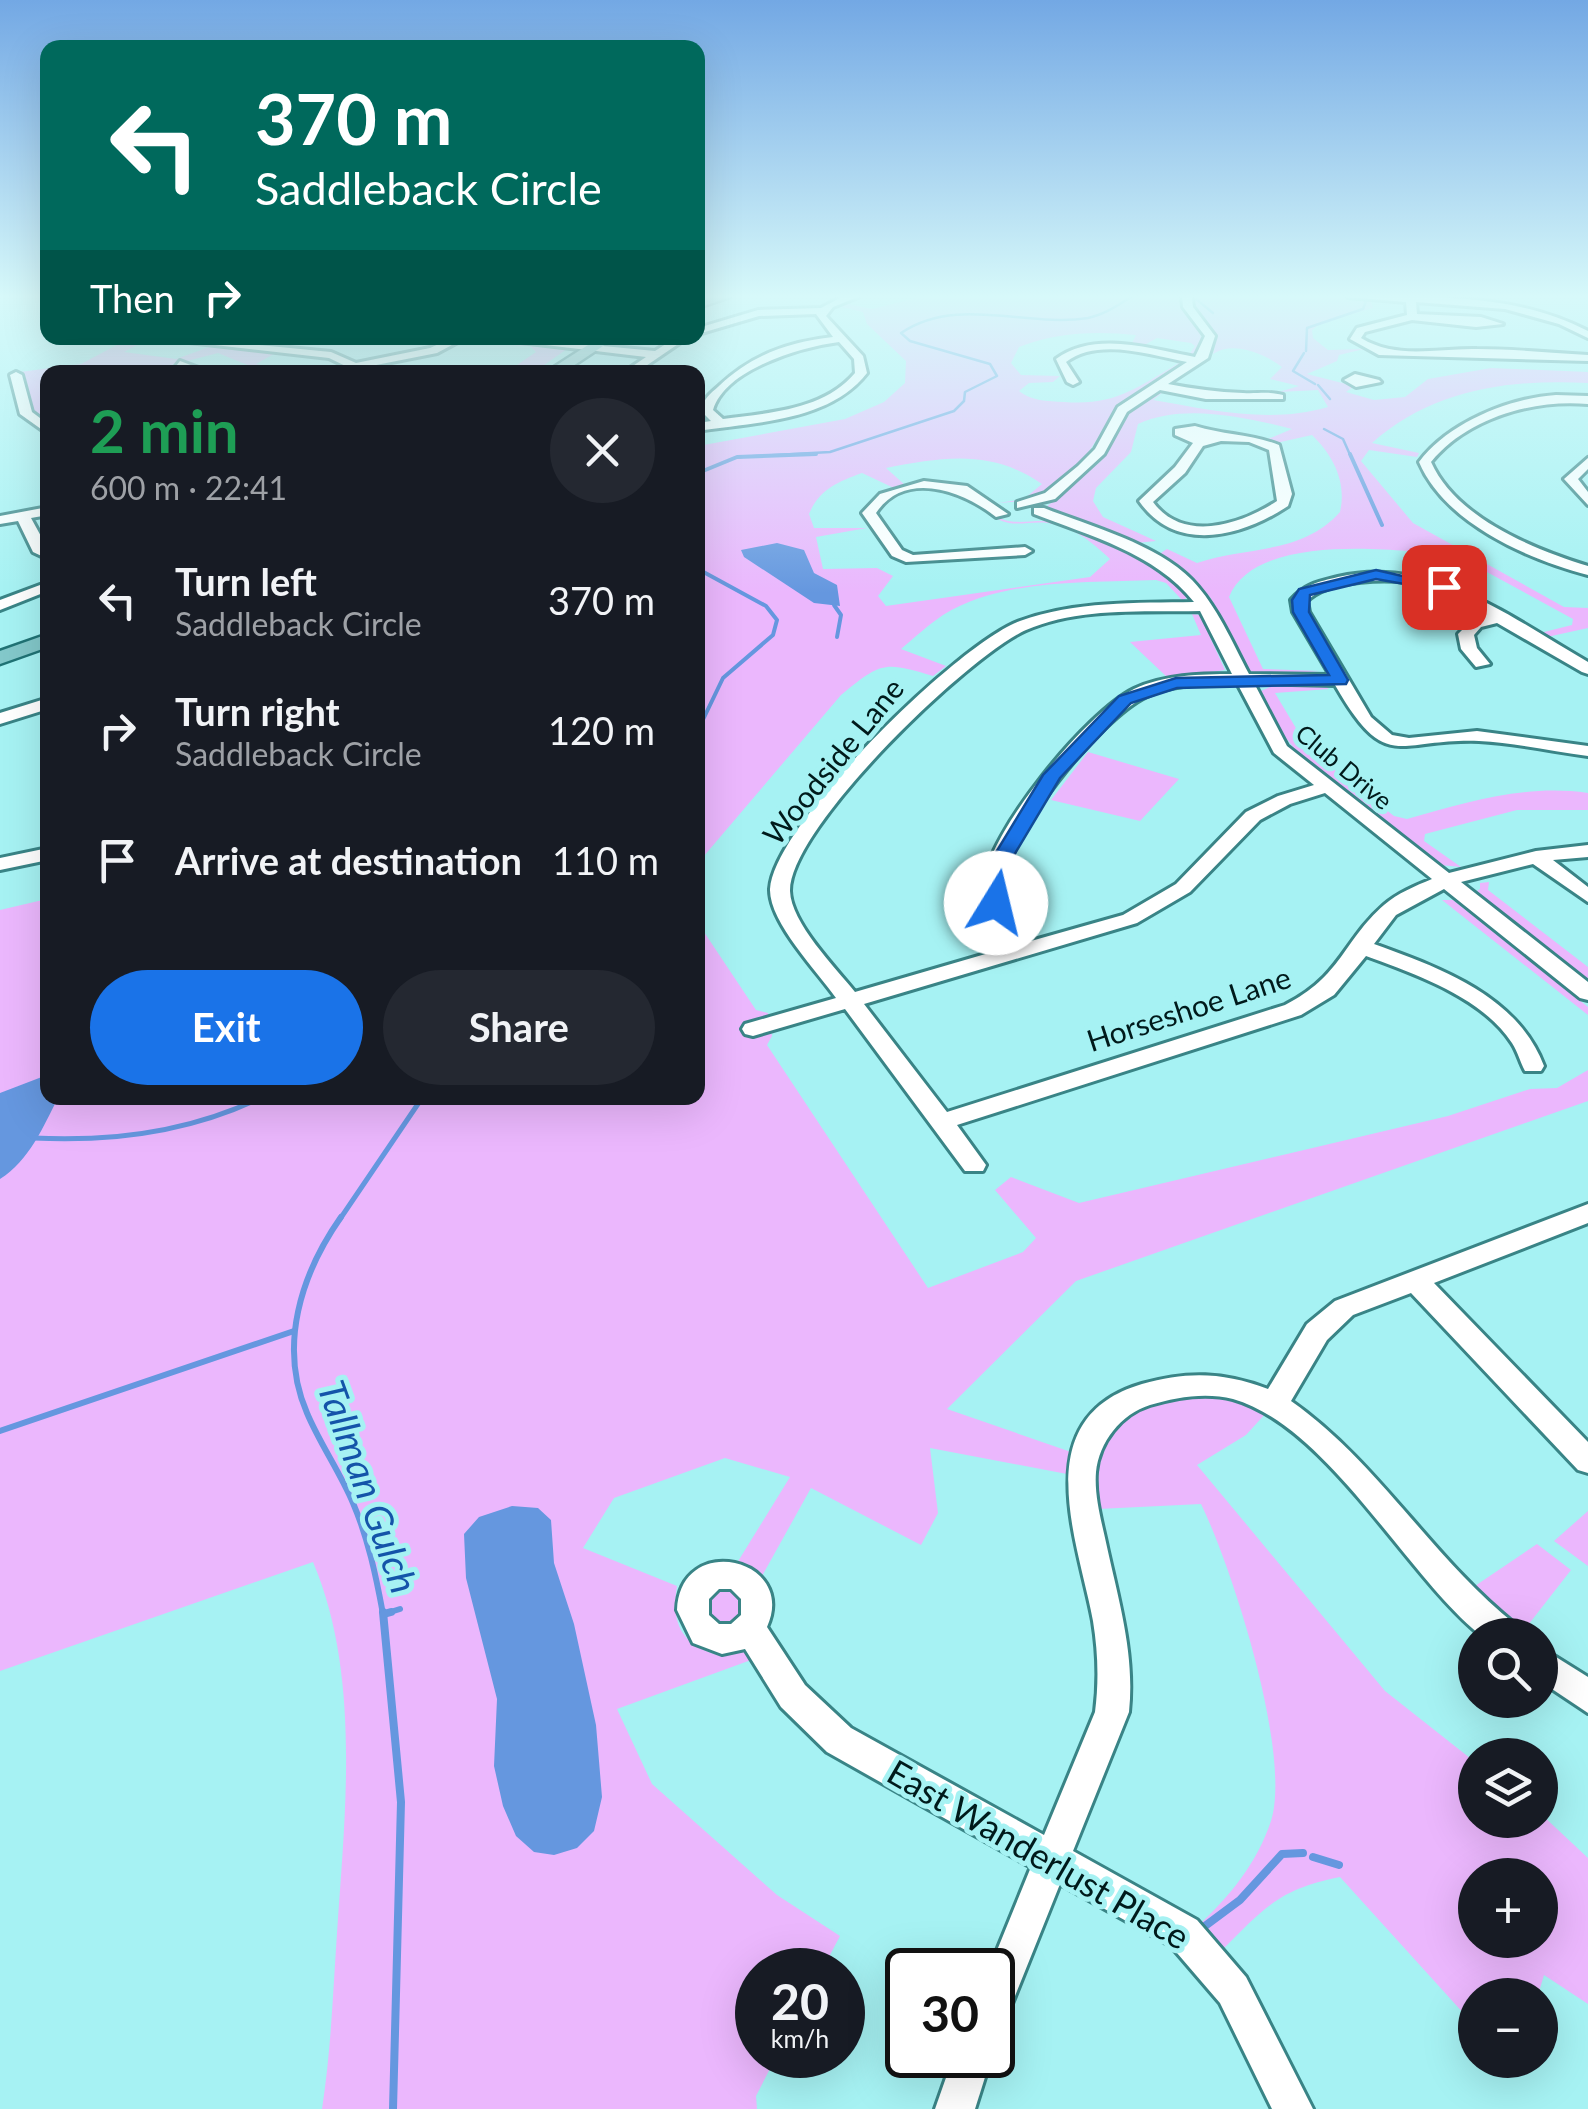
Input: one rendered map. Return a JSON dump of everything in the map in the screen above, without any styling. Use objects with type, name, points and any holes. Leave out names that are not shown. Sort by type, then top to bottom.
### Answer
[{"type":"main road","points":[[0,658],[40,643]]},
{"type":"main road","points":[[0,668],[40,653]]},
{"type":"street","points":[[21,395],[26,414],[40,424]]},
{"type":"street","points":[[717,395],[706,410],[720,423]]},
{"type":"street","points":[[705,426],[799,409],[835,395]]},
{"type":"street","points":[[1011,508],[1016,520],[1037,514],[1050,496],[1097,454],[1121,412],[1145,395]]},
{"type":"street","points":[[1203,395],[1255,397]]},
{"type":"street","points":[[1588,400],[1537,400],[1510,408],[1434,450],[1426,462],[1432,478],[1478,520],[1588,570]]},
{"type":"street","points":[[1142,552],[1167,543],[1188,528],[1238,528],[1285,500],[1276,448],[1251,438],[1209,440],[1146,498],[1154,513],[1188,528]]},
{"type":"street","points":[[1588,462],[1574,472],[1571,482],[1588,501]]},
{"type":"street","points":[[1025,551],[906,563],[870,517],[872,506],[902,490],[964,486],[984,502],[1037,514]]},
{"type":"street","points":[[1011,508],[1050,496]]},
{"type":"street","points":[[0,520],[40,513]]},
{"type":"street","name":"Club Drive","points":[[1037,514],[1063,520],[1142,552],[1184,580],[1206,606],[1280,749],[1588,992]]},
{"type":"street","points":[[23,516],[40,550]]},
{"type":"street","points":[[1588,669],[1444,587],[1406,576],[1363,576],[1311,588],[1301,596],[1300,609],[1364,720],[1398,746],[1471,736],[1588,751]]},
{"type":"street","points":[[0,604],[40,589]]},
{"type":"street","name":"Woodside Lane","points":[[974,1165],[786,916],[781,885],[791,858],[904,712],[993,639],[1024,625],[1086,612],[1206,606]]},
{"type":"street","points":[[1482,664],[1469,649],[1466,634],[1476,624],[1498,617]]},
{"type":"street","points":[[1029,951],[1001,916],[994,878],[1052,775],[1129,697],[1176,683],[1340,680]]},
{"type":"street","points":[[0,719],[40,706]]},
{"type":"street","points":[[753,1029],[1124,922],[1190,882],[1246,821],[1284,800],[1326,788]]},
{"type":"street","name":"Horseshoe Lane","points":[[941,1122],[1293,1010],[1339,981],[1397,903],[1447,882],[1536,857],[1588,850]]},
{"type":"street","points":[[0,864],[40,856]]},
{"type":"street","points":[[1536,857],[1588,896]]},
{"type":"street","points":[[1364,948],[1458,986],[1522,1040],[1533,1066]]},
{"type":"street","points":[[1274,1404],[1325,1322],[1352,1303],[1588,1213]]},
{"type":"street","points":[[1414,1279],[1588,1461]]},
{"type":"street","points":[[1015,1953],[1108,1725],[1116,1689],[1080,1486],[1088,1445],[1118,1408],[1162,1389],[1219,1388],[1274,1404],[1330,1445],[1434,1571],[1485,1618]]},
{"type":"street","name":"East Wanderlust Place","points":[[750,1628],[792,1696],[819,1725],[860,1753],[1159,1915],[1203,1950],[1233,1990],[1293,2109]]},
{"type":"street","points":[[1558,1675],[1588,1697]]},
{"type":"street","points":[[955,2109],[966,2078]]},
{"type":"shaded area","points":[[25,395],[40,395],[40,419]]},
{"type":"shaded area","points":[[891,395],[1026,395],[1045,401],[1082,402],[1137,395],[1118,407],[1084,459],[1035,500],[998,503],[1024,499],[1042,484],[1004,465],[967,459],[886,468],[905,485],[894,488],[862,473],[837,484],[813,506],[809,514],[814,528],[867,528],[816,537],[823,569],[877,568],[893,576],[878,596],[886,606],[1090,577],[1110,559],[1066,528],[1048,523],[1008,523],[988,509],[1003,519],[1054,522],[1091,532],[1145,560],[1189,597],[1182,600],[1166,583],[1156,580],[1046,585],[992,594],[943,615],[901,649],[946,666],[933,676],[904,668],[884,668],[854,684],[705,855],[705,445],[845,419]]},
{"type":"shaded area","points":[[1152,395],[1159,395],[1153,400],[1240,414],[1284,414],[1328,407],[1321,395],[1358,395],[1374,400],[1459,395],[1421,410],[1372,443],[1419,453],[1417,457],[1369,450],[1361,461],[1413,523],[1564,607],[1588,608],[1588,628],[1547,637],[1540,633],[1572,625],[1573,619],[1474,565],[1427,556],[1416,574],[1409,573],[1413,554],[1407,551],[1307,552],[1259,566],[1241,579],[1229,597],[1263,669],[1320,671],[1266,675],[1250,671],[1210,597],[1158,555],[1167,549],[1197,563],[1291,543],[1325,526],[1340,512],[1340,480],[1320,443],[1312,435],[1276,443],[1268,439],[1292,429],[1254,420],[1194,413],[1138,424],[1131,452],[1096,488],[1093,501],[1103,517],[1156,541],[1136,543],[1045,508],[1101,461],[1132,409]]},
{"type":"shaded area","points":[[1192,614],[1200,615],[1225,670],[1168,678],[1130,642],[1201,635]]},
{"type":"shaded area","points":[[1270,687],[1329,689],[1275,693],[1309,750],[1394,816],[1407,819],[1497,796],[1542,791],[1588,793],[1588,810],[1517,810],[1425,834],[1424,841],[1461,867],[1440,865],[1303,759],[1281,732],[1261,691]]},
{"type":"shaded area","points":[[1088,752],[1179,779],[1140,821],[1051,800]]},
{"type":"shaded area","points":[[1489,882],[1488,890],[1588,967],[1588,979],[1475,892],[1480,883]]},
{"type":"shaded area","points":[[1442,900],[1453,900],[1588,1007],[1588,1015]]},
{"type":"shaded area","points":[[40,901],[40,1105],[705,1105],[705,934],[756,1010],[768,1013],[772,1036],[767,1045],[928,1288],[1023,1252],[1036,1238],[995,1190],[1011,1177],[1079,1203],[1448,1116],[1530,1089],[1557,1088],[1588,1070],[1588,1101],[1076,1281],[947,1409],[1071,1452],[1067,1474],[930,1448],[938,1513],[921,1545],[811,1488],[762,1576],[737,1563],[790,1477],[725,1458],[614,1498],[583,1548],[677,1586],[676,1611],[687,1639],[718,1655],[724,1650],[743,1651],[751,1660],[617,1709],[652,1784],[777,1895],[840,1936],[834,1948],[735,1948],[735,2078],[765,2078],[756,2096],[757,2109],[322,2109],[330,2043],[346,1745],[338,1651],[313,1562],[0,1671],[0,910]]},
{"type":"shaded area","points":[[1202,1395],[1235,1400],[1267,1412],[1246,1435],[1197,1465],[1385,1691],[1458,1749],[1458,1838],[1558,1838],[1558,1830],[1588,1858],[1588,2004],[1558,1984],[1558,1978],[1544,1975],[1458,1978],[1458,2007],[1340,1877],[1302,1887],[1275,1902],[1223,1949],[1198,1926],[1241,1878],[1271,1821],[1275,1791],[1273,1752],[1256,1661],[1228,1571],[1201,1504],[1098,1509],[1097,1459],[1105,1440],[1134,1413]]},
{"type":"shaded area","points":[[1588,1511],[1588,1566],[1554,1541]]},
{"type":"shaded area","points":[[1537,1544],[1571,1570],[1534,1618],[1502,1618],[1469,1590]]},
{"type":"shaded area","points":[[723,1584],[749,1599],[739,1625],[709,1625],[703,1596]]},
{"type":"water","points":[[777,543],[804,550],[814,573],[837,585],[840,606],[814,603],[744,557],[741,550]]},
{"type":"water","points":[[40,1078],[40,1105],[54,1105],[27,1153],[0,1179],[0,1093]]},
{"type":"water","points":[[512,1506],[538,1508],[551,1520],[554,1563],[574,1624],[596,1725],[602,1797],[594,1831],[577,1848],[554,1855],[534,1852],[516,1836],[503,1806],[494,1766],[497,1699],[466,1578],[464,1534],[479,1517]]},
{"type":"waterway","name":"Tallman Gulch","points":[[743,457],[830,452],[954,411],[965,395]]},
{"type":"waterway","points":[[1327,395],[1330,399]]},
{"type":"waterway","points":[[1324,429],[1343,439],[1351,457]]},
{"type":"waterway","name":"Tallman Gulch","points":[[743,457],[816,454]]},
{"type":"waterway","points":[[1350,454],[1382,525]]},
{"type":"waterway","name":"Tallman Gulch","points":[[739,457],[743,457]]},
{"type":"waterway","points":[[705,470],[743,457]]},
{"type":"waterway","name":"Tallman Gulch","points":[[705,573],[766,606],[777,620],[773,635],[723,678],[705,715]]},
{"type":"waterway","points":[[834,605],[841,615],[837,637]]},
{"type":"waterway","points":[[33,1138],[149,1132],[178,1127],[244,1105]]},
{"type":"waterway","name":"Tallman Gulch","points":[[340,1219],[417,1105]]},
{"type":"waterway","name":"Tallman Gulch","points":[[341,1217],[305,1286],[294,1337],[294,1362],[307,1413],[358,1516],[383,1614]]},
{"type":"waterway","points":[[0,1431],[294,1331]]},
{"type":"waterway","points":[[391,1612],[384,1614],[400,1609]]},
{"type":"waterway","name":"Tallman Gulch","points":[[383,1612],[401,1802],[393,2109]]},
{"type":"waterway","points":[[1201,1929],[1240,1900],[1282,1854],[1303,1853]]},
{"type":"waterway","points":[[1313,1857],[1339,1865]]},
{"type":"route","points":[[996,903],[994,878],[1014,837],[1052,775],[1115,707],[1144,691],[1176,683],[1340,680],[1301,612],[1299,600],[1304,592],[1376,574],[1444,587]]}]
